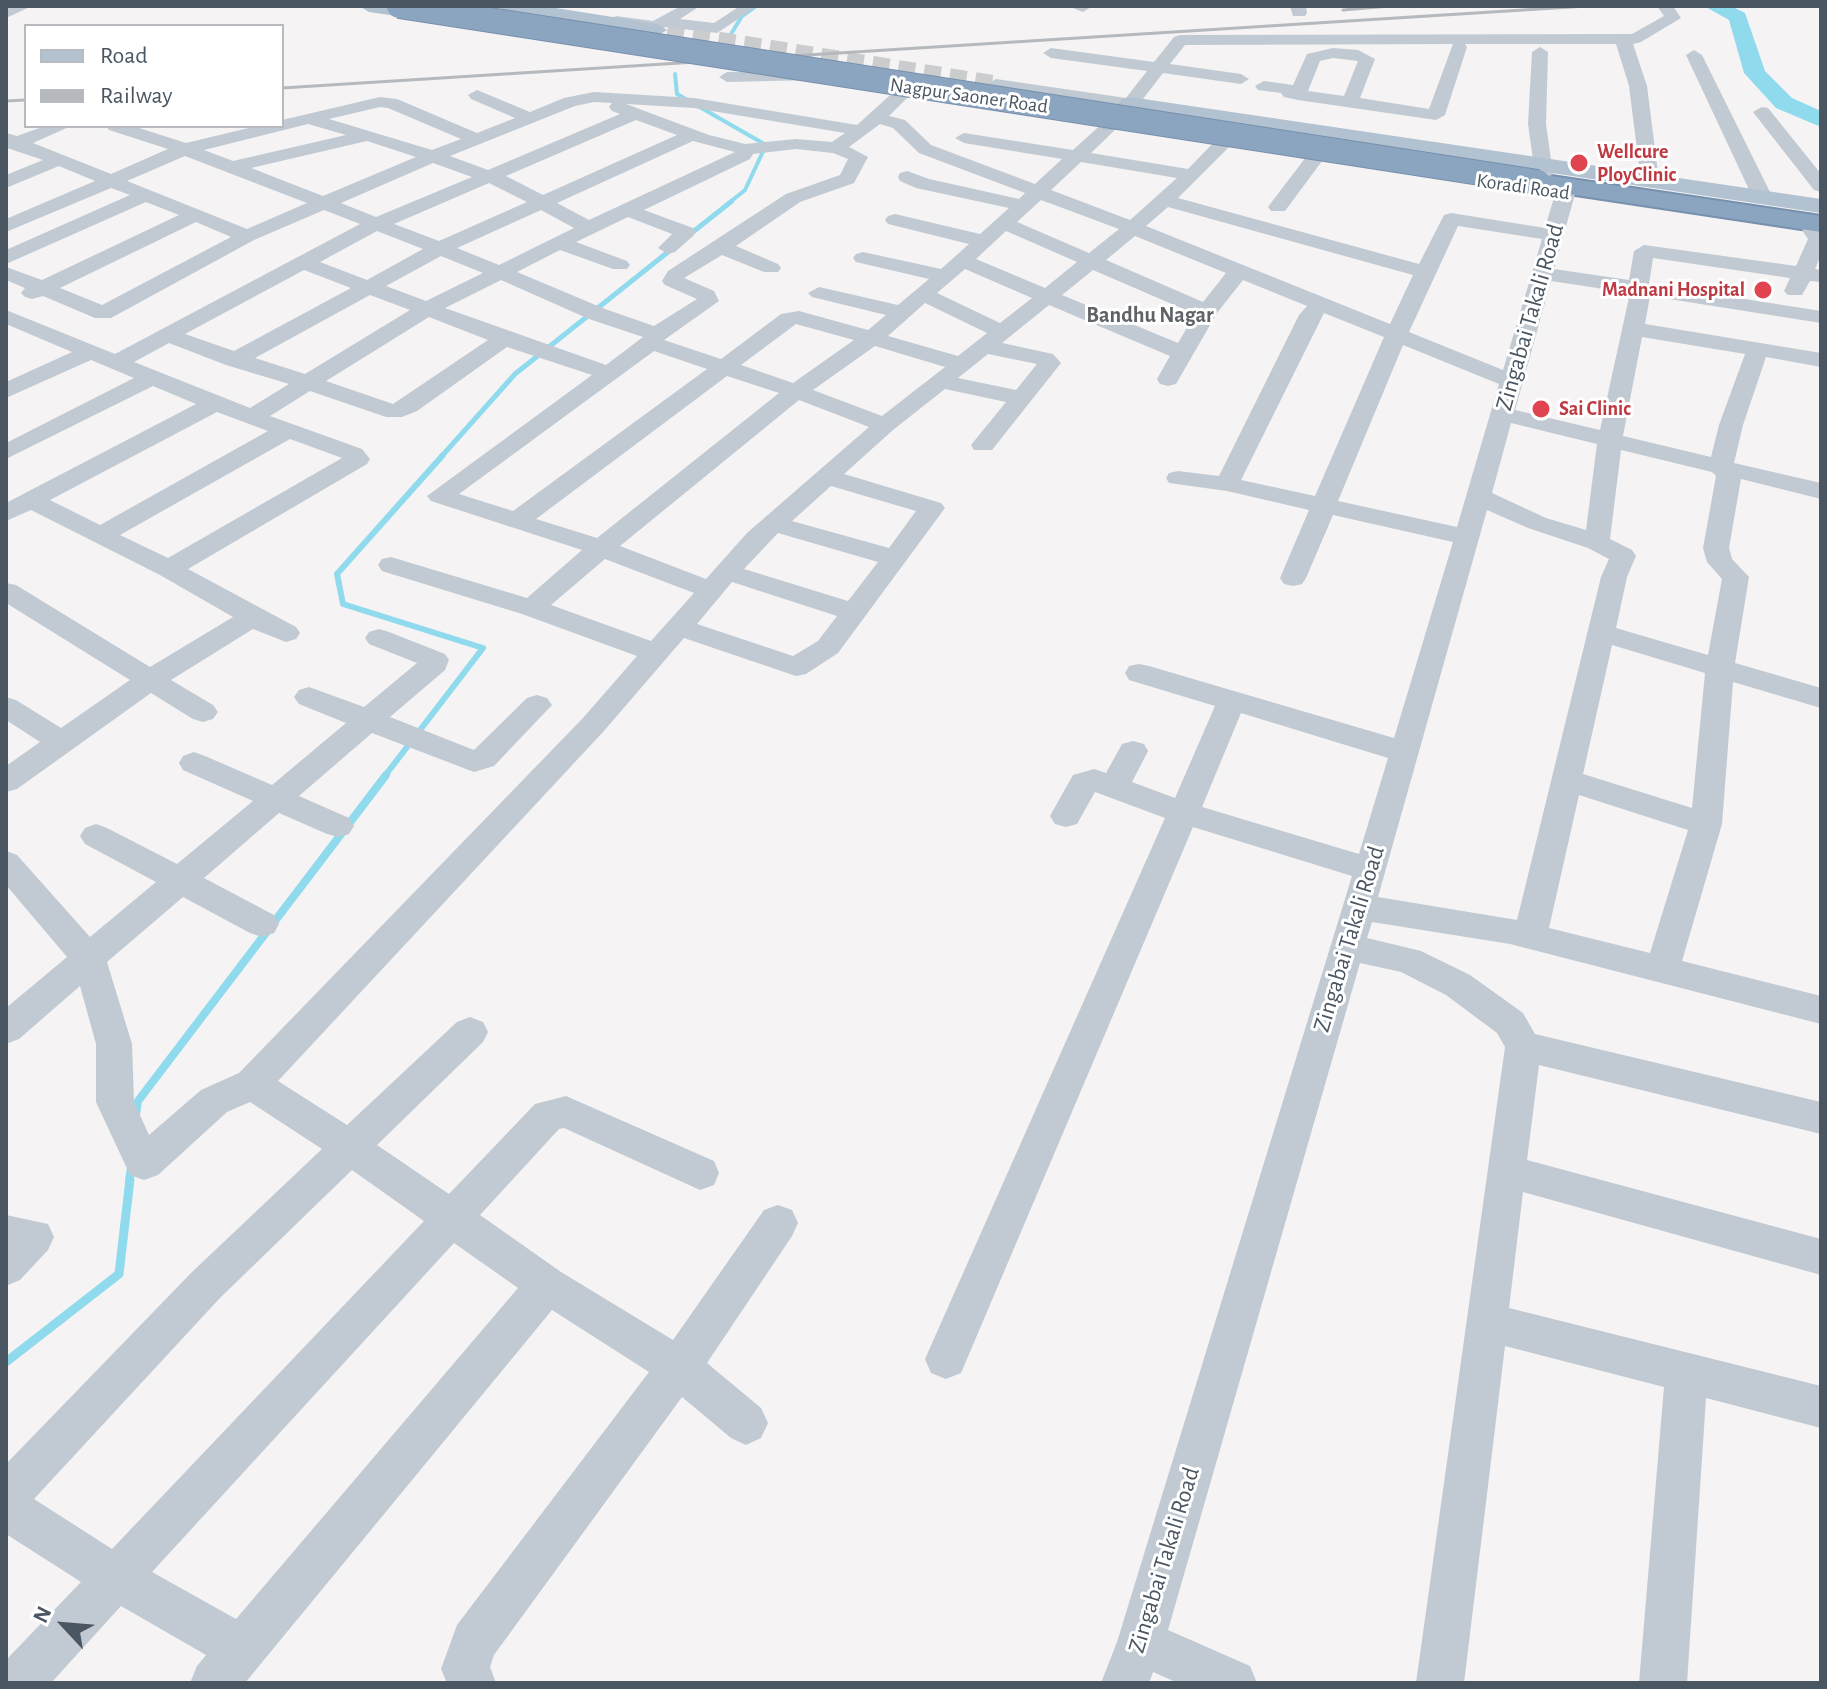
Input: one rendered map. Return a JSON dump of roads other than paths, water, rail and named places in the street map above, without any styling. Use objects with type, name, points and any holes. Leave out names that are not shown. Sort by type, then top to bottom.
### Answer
[{"type":"highway","name":"Nagpur Saoner Road","points":[[399,6],[922,89],[1560,179]]},
{"type":"highway","name":"Nagpur Saoner Road","points":[[440,6],[1560,179],[1819,225]]},
{"type":"main road","points":[[369,6],[624,46],[663,28]]},
{"type":"main road","points":[[506,6],[663,28]]},
{"type":"main road","points":[[1111,125],[1130,104],[1342,135],[1560,179],[1650,181],[1821,206]]},
{"type":"main road","name":"Koradi Road","points":[[1111,125],[1316,157],[1560,179]]},
{"type":"street","points":[[6,13],[24,6]]},
{"type":"street","points":[[663,28],[692,6]]},
{"type":"street","points":[[663,28],[717,28],[750,6]]},
{"type":"street","points":[[996,84],[1130,104],[1180,40],[1190,38],[1635,39],[1673,18],[1665,6]]},
{"type":"street","points":[[1623,39],[1638,86],[1650,181]]},
{"type":"street","points":[[1264,86],[1287,88],[1290,93],[1298,95],[1436,115],[1459,47]]},
{"type":"street","points":[[1540,52],[1537,124],[1560,179]]},
{"type":"street","points":[[1051,53],[1241,79]]},
{"type":"street","points":[[1298,95],[1313,57],[1333,53],[1367,59],[1342,135]]},
{"type":"street","points":[[1694,55],[1763,198]]},
{"type":"street","points":[[727,77],[791,73],[1111,125]]},
{"type":"street","points":[[571,87],[692,135],[745,149],[796,144],[836,148],[859,157],[847,179],[793,198],[675,275],[672,281],[707,295],[708,301],[453,483],[440,496],[601,548],[719,581],[854,612]]},
{"type":"street","points":[[836,148],[877,118],[905,91]]},
{"type":"street","points":[[477,95],[530,118]]},
{"type":"street","points":[[6,273],[103,313],[247,236],[476,139],[570,102],[594,97],[687,102],[857,130]]},
{"type":"street","points":[[284,123],[380,102],[391,103],[476,139]]},
{"type":"street","points":[[1762,112],[1821,186]]},
{"type":"street","points":[[115,363],[376,224],[635,114]]},
{"type":"street","points":[[877,118],[899,124],[925,149],[1029,199]]},
{"type":"street","points":[[308,119],[377,138],[491,177],[589,228]]},
{"type":"street","points":[[532,608],[601,548],[796,391],[872,338],[925,295],[1111,125]]},
{"type":"street","points":[[11,142],[56,128]]},
{"type":"street","points":[[121,128],[136,133],[195,133],[243,128]]},
{"type":"street","points":[[195,133],[232,167],[497,271],[653,339],[885,425]]},
{"type":"street","points":[[6,226],[109,180],[195,133]]},
{"type":"street","points":[[234,360],[365,286],[439,249],[539,201],[692,135]]},
{"type":"street","points":[[232,167],[377,138]]},
{"type":"street","points":[[270,182],[377,138]]},
{"type":"street","points":[[964,138],[1193,175]]},
{"type":"street","points":[[11,142],[61,159],[247,236]]},
{"type":"street","points":[[12,883],[89,959],[114,1044],[115,1102],[144,1163],[214,1101],[252,1084],[593,725],[719,581],[774,524],[885,425],[1133,228],[1193,175],[1224,142]]},
{"type":"street","points":[[252,417],[427,309],[497,271],[744,155],[745,149]]},
{"type":"street","points":[[1278,207],[1316,157]]},
{"type":"street","points":[[6,182],[61,159]]},
{"type":"street","points":[[907,177],[923,184],[1029,199],[1133,228],[1512,381]]},
{"type":"street","name":"Zingabai Takali Road","points":[[1133,1663],[1479,497],[1553,235],[1560,179]]},
{"type":"street","points":[[6,258],[146,195]]},
{"type":"street","points":[[1165,200],[1425,272]]},
{"type":"street","points":[[627,210],[686,232],[668,248]]},
{"type":"street","points":[[6,304],[195,215]]},
{"type":"street","points":[[1293,578],[1397,333],[1451,219],[1553,235]]},
{"type":"street","points":[[895,220],[984,241]]},
{"type":"street","points":[[1003,223],[1207,311]]},
{"type":"street","points":[[1785,311],[1812,275],[1819,225]]},
{"type":"street","points":[[558,243],[620,265]]},
{"type":"street","points":[[721,247],[771,268]]},
{"type":"street","points":[[1597,542],[1610,439],[1633,329],[1644,251],[1812,275]]},
{"type":"street","points":[[863,258],[954,268],[1048,295],[1183,353]]},
{"type":"street","points":[[301,262],[528,347],[608,373]]},
{"type":"street","points":[[1168,379],[1207,311],[1239,271]]},
{"type":"street","points":[[1542,273],[1821,317]]},
{"type":"street","points":[[819,293],[902,312]]},
{"type":"street","points":[[925,295],[971,356],[1021,398]]},
{"type":"street","points":[[1227,484],[1310,315],[1321,303]]},
{"type":"street","points":[[6,316],[150,379],[353,454],[358,459],[169,569]]},
{"type":"street","points":[[516,521],[789,319],[799,317],[872,338],[971,356],[1045,359],[1050,363],[983,445]]},
{"type":"street","points":[[1633,329],[1821,360]]},
{"type":"street","points":[[166,335],[394,412],[409,406],[505,338]]},
{"type":"street","points":[[1721,467],[1731,425],[1758,349]]},
{"type":"street","points":[[7,389],[89,352]]},
{"type":"street","points":[[6,452],[150,379]]},
{"type":"street","points":[[6,513],[215,404]]},
{"type":"street","points":[[1502,414],[1821,491]]},
{"type":"street","points":[[101,535],[288,430]]},
{"type":"street","points":[[1662,971],[1706,824],[1720,668],[1736,577],[1720,562],[1716,548],[1729,475],[1721,467]]},
{"type":"street","points":[[679,627],[796,667],[828,647],[932,508],[826,477]]},
{"type":"street","points":[[1178,478],[1227,484],[1467,537]]},
{"type":"street","points":[[1479,497],[1537,523],[1597,542],[1623,556],[1614,577],[1530,936]]},
{"type":"street","points":[[30,500],[169,569],[286,633]]},
{"type":"street","points":[[774,524],[895,558]]},
{"type":"street","points":[[391,565],[532,608],[656,653]]},
{"type":"street","points":[[6,591],[153,678],[203,712]]},
{"type":"street","points":[[6,781],[153,678],[253,617]]},
{"type":"street","points":[[1601,633],[1821,698]]},
{"type":"street","points":[[6,1029],[277,800],[435,660],[379,638]]},
{"type":"street","points":[[1139,673],[1405,752]]},
{"type":"street","points":[[309,697],[474,761],[483,759],[537,705]]},
{"type":"street","points":[[946,1359],[1233,699]]},
{"type":"street","points":[[6,707],[61,741]]},
{"type":"street","points":[[1115,786],[1133,751]]},
{"type":"street","points":[[194,763],[338,826]]},
{"type":"street","points":[[1066,816],[1084,783],[1094,780],[1184,813],[1370,869]]},
{"type":"street","points":[[1567,780],[1706,824]]},
{"type":"street","points":[[96,836],[262,924]]},
{"type":"street","points":[[1359,907],[1530,936],[1821,1010]]},
{"type":"street","points":[[1347,947],[1409,960],[1458,985],[1510,1023],[1523,1046],[1440,1683]]},
{"type":"street","points":[[6,1496],[205,1286],[470,1032]]},
{"type":"street","points":[[1523,1046],[1821,1118]]},
{"type":"street","points":[[252,1084],[348,1146],[547,1285],[679,1367],[746,1423]]},
{"type":"street","points":[[18,1683],[450,1216],[548,1115],[566,1112],[700,1173]]},
{"type":"street","points":[[1507,1171],[1821,1257]]},
{"type":"street","points":[[472,1683],[465,1669],[474,1642],[679,1367],[778,1223]]},
{"type":"street","points":[[6,1233],[34,1237],[6,1267]]},
{"type":"street","points":[[6,1508],[115,1577],[228,1666],[547,1285]]},
{"type":"street","points":[[1487,1322],[1821,1407]]},
{"type":"street","points":[[1663,1683],[1686,1372]]},
{"type":"street","points":[[1133,1663],[1233,1683]]},
{"type":"waterway","points":[[731,34],[742,16],[756,6]]},
{"type":"waterway","points":[[1714,6],[1738,17],[1755,73],[1784,103],[1821,120]]},
{"type":"waterway","points":[[675,74],[677,94],[766,145],[745,190],[729,203]]},
{"type":"waterway","points":[[689,235],[732,201]]},
{"type":"waterway","points":[[441,457],[515,374],[673,248]]},
{"type":"waterway","points":[[384,777],[483,648],[343,604],[337,574],[443,455]]},
{"type":"waterway","points":[[136,1115],[138,1101],[386,775]]},
{"type":"waterway","points":[[129,1181],[131,1167]]},
{"type":"waterway","points":[[6,1362],[119,1274],[130,1179]]},
{"type":"tunnel","points":[[667,32],[996,84]]},
{"type":"railway","points":[[1343,10],[1390,6]]},
{"type":"railway","points":[[284,88],[1587,6]]},
{"type":"railway","points":[[6,101],[24,100]]},
{"type":"place","name":"Wellcure PloyClinic","points":[[1579,163]]},
{"type":"place","name":"Madnani Hospital","points":[[1763,290]]},
{"type":"place","name":"Sai Clinic","points":[[1541,409]]},
{"type":"district","name":"Bandhu Nagar","points":[[1150,315]]}]
